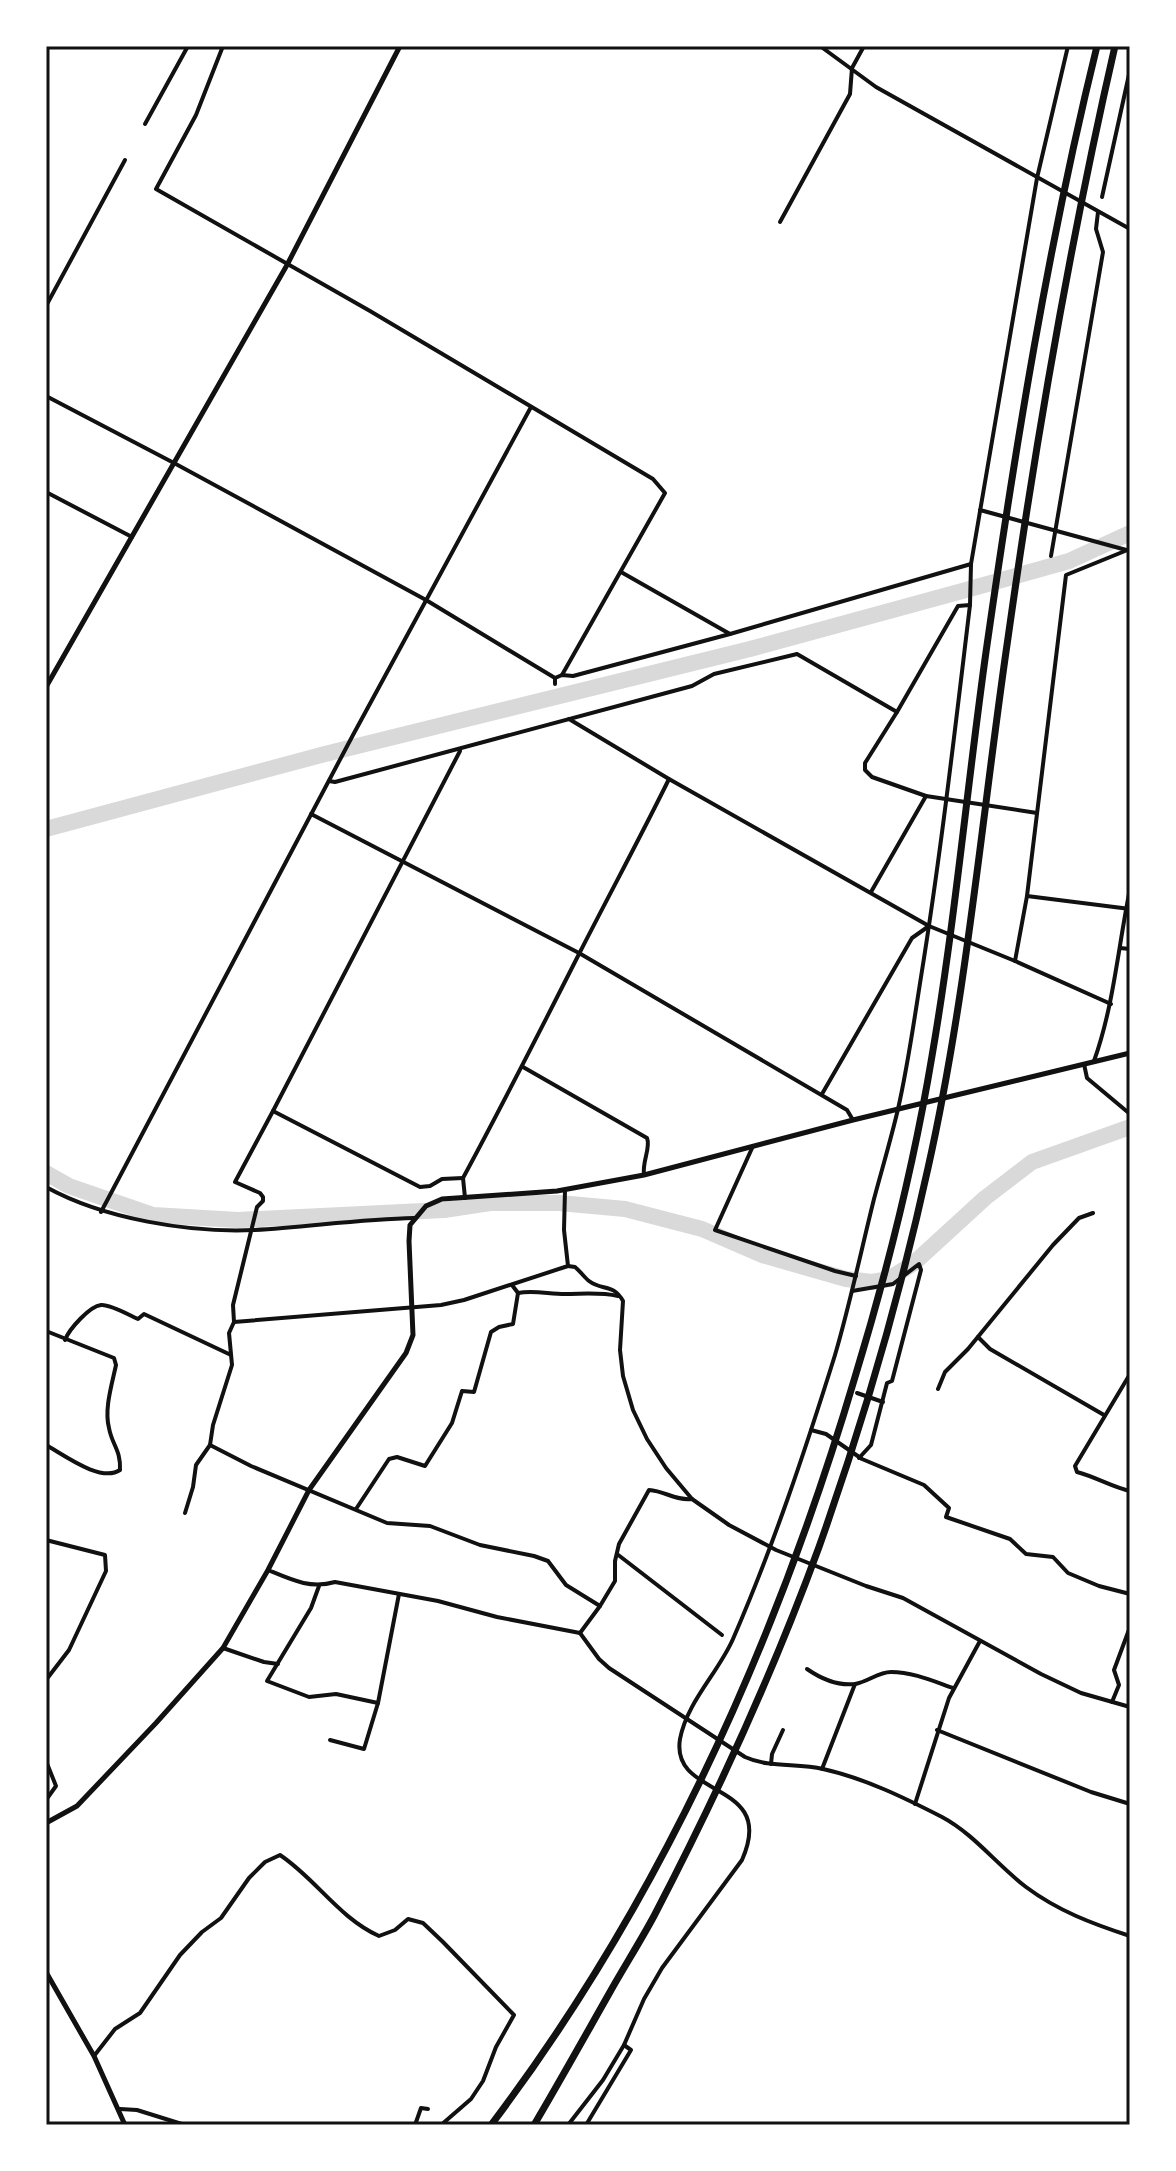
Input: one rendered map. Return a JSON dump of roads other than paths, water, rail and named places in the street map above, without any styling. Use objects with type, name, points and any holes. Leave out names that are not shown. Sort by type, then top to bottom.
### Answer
[{"type":"highway","points":[[491,2125],[580,2001],[690,1803],[751,1670],[793,1566],[837,1439],[878,1302],[932,1058],[986,654],[1038,325],[1097,46]]},
{"type":"highway","points":[[534,2125],[652,1920],[774,1662],[829,1518],[899,1290],[953,1046],[1007,643],[1059,313],[1115,46]]},
{"type":"street","points":[[145,124],[188,46]]},
{"type":"street","points":[[46,396],[426,600],[555,681],[562,675],[665,493],[653,479],[370,311],[156,189],[196,115],[223,46]]},
{"type":"street","points":[[46,687],[287,265],[400,46]]},
{"type":"street","points":[[820,46],[876,87],[1130,229]]},
{"type":"street","points":[[780,222],[850,94],[852,68],[864,46]]},
{"type":"street","points":[[568,2125],[603,2080],[624,2045],[652,1982],[742,1860],[749,1844],[750,1829],[746,1814],[737,1802],[690,1774],[683,1762],[680,1740],[687,1720],[732,1642],[770,1547],[811,1430],[852,1291],[898,1109],[929,926],[970,605],[971,564],[1037,178],[1068,46]]},
{"type":"street","points":[[1102,197],[1130,70]]},
{"type":"street","points":[[46,306],[125,160]]},
{"type":"street","points":[[1051,556],[1103,252],[1096,229],[1098,212]]},
{"type":"street","points":[[101,1212],[350,740],[531,407]]},
{"type":"street","points":[[46,492],[132,537]]},
{"type":"street","points":[[980,510],[1125,550]]},
{"type":"street","points":[[1015,961],[1027,896],[1066,575],[1125,550]]},
{"type":"street","points":[[562,675],[573,676],[730,634],[971,564]]},
{"type":"street","points":[[621,572],[730,634]]},
{"type":"street","points":[[970,605],[958,606],[865,763],[865,770],[872,777],[926,796],[1037,813]]},
{"type":"street","points":[[329,781],[461,750],[692,686],[714,674],[797,654],[897,712]]},
{"type":"street","points":[[569,719],[929,926],[1111,1004]]},
{"type":"street","points":[[185,1513],[196,1465],[210,1445],[213,1425],[232,1365],[229,1333],[234,1322],[233,1305],[257,1207],[263,1201],[260,1193],[235,1182],[461,750]]},
{"type":"street","points":[[465,1198],[463,1178],[669,779]]},
{"type":"street","points":[[871,892],[926,796]]},
{"type":"street","points":[[311,814],[579,953],[847,1110],[853,1120]]},
{"type":"street","points":[[1094,1061],[1111,1004],[1130,889]]},
{"type":"street","points":[[1027,896],[1128,909]]},
{"type":"street","points":[[822,1095],[912,938],[929,926]]},
{"type":"street","points":[[1120,948],[1130,949]]},
{"type":"street","points":[[46,1823],[77,1806],[223,1648],[309,1490],[406,1353],[413,1335],[410,1225],[426,1206],[442,1199],[565,1189],[644,1175],[853,1120],[1130,1053]]},
{"type":"street","points":[[1084,1064],[1087,1078],[1130,1114]]},
{"type":"street","points":[[523,1067],[647,1138],[649,1143],[642,1165],[644,1175]]},
{"type":"street","points":[[273,1111],[420,1187],[430,1186],[442,1179],[463,1178]]},
{"type":"street","points":[[753,1146],[715,1230],[856,1276]]},
{"type":"street","points":[[46,1187],[101,1212],[188,1227],[251,1230],[416,1217]]},
{"type":"street","points":[[565,1189],[564,1230],[568,1266]]},
{"type":"street","points":[[938,1389],[945,1372],[1062,1236],[1079,1218],[1093,1213]]},
{"type":"street","points":[[852,1291],[893,1284],[919,1264],[921,1270],[892,1381],[887,1383],[871,1445],[859,1458]]},
{"type":"street","points":[[234,1322],[413,1308],[464,1300],[568,1266],[575,1267],[589,1281],[611,1288],[623,1301],[620,1350],[623,1376],[633,1410],[666,1468],[692,1499],[729,1525],[770,1547],[903,1598],[1081,1693],[1130,1707]]},
{"type":"street","points":[[356,1510],[389,1459],[397,1457],[425,1466],[452,1423],[462,1391],[474,1392],[491,1332],[513,1324],[518,1293],[512,1285]]},
{"type":"street","points":[[518,1293],[596,1292],[620,1296]]},
{"type":"street","points":[[65,1340],[67,1332],[77,1321],[99,1305],[106,1305],[138,1319],[144,1314],[231,1355]]},
{"type":"street","points":[[46,1331],[114,1358],[116,1365],[108,1411],[109,1429],[121,1458],[120,1470],[114,1475],[101,1474],[46,1445]]},
{"type":"street","points":[[978,1337],[990,1349],[1104,1415]]},
{"type":"street","points":[[1130,1374],[1075,1466],[1077,1472],[1130,1491]]},
{"type":"street","points":[[857,1393],[883,1402]]},
{"type":"street","points":[[811,1430],[826,1434],[859,1458],[924,1485],[949,1508],[946,1517],[1010,1539],[1026,1554],[1053,1557],[1068,1573],[1099,1586],[1130,1594]]},
{"type":"street","points":[[210,1445],[251,1466],[387,1523],[430,1526],[480,1545],[548,1561],[566,1585],[600,1606]]},
{"type":"street","points":[[580,1633],[615,1581],[619,1544],[649,1490],[661,1491],[681,1501],[692,1499]]},
{"type":"street","points":[[46,1540],[105,1555],[106,1571],[69,1650],[46,1680]]},
{"type":"street","points":[[617,1554],[722,1635]]},
{"type":"street","points":[[268,1570],[294,1581],[319,1586],[335,1582],[580,1633],[609,1668],[745,1757],[757,1763],[822,1769],[874,1786],[915,1804],[964,1831],[1026,1887],[1057,1907],[1086,1922],[1130,1936]]},
{"type":"street","points":[[319,1586],[311,1608],[267,1681],[309,1697],[336,1694],[378,1703]]},
{"type":"street","points":[[330,1740],[364,1749],[378,1703],[399,1594]]},
{"type":"street","points":[[1112,1702],[1119,1685],[1114,1670],[1130,1627]]},
{"type":"street","points":[[915,1804],[953,1688],[980,1641]]},
{"type":"street","points":[[223,1648],[278,1664]]},
{"type":"street","points":[[807,1669],[819,1677],[837,1682],[855,1684],[887,1672],[911,1674],[953,1688]]},
{"type":"street","points":[[822,1769],[855,1684]]},
{"type":"street","points":[[771,1764],[783,1730]]},
{"type":"street","points":[[937,1730],[1091,1792],[1130,1804]]},
{"type":"street","points":[[46,1761],[56,1786],[46,1800]]},
{"type":"street","points":[[94,2056],[115,2029],[140,2013],[180,1955],[221,1918],[249,1878],[265,1862],[280,1855],[364,1929],[379,1936],[395,1930],[408,1919],[423,1923],[514,2015],[496,2047],[483,2081],[471,2099],[441,2125]]},
{"type":"street","points":[[46,1972],[94,2056],[127,2123]]},
{"type":"street","points":[[586,2125],[631,2050],[624,2045]]},
{"type":"street","points":[[415,2125],[421,2108],[428,2109]]},
{"type":"street","points":[[120,2109],[137,2110],[185,2125]]},
{"type":"waterway","points":[[46,829],[325,754],[750,649],[1069,561],[1130,533]]},
{"type":"waterway","points":[[46,1173],[69,1186],[153,1215],[238,1220],[444,1210],[490,1203],[559,1203],[625,1209],[702,1229],[762,1255],[846,1279],[872,1282],[889,1279],[914,1263],[985,1198],[1032,1162],[1130,1127]]}]
